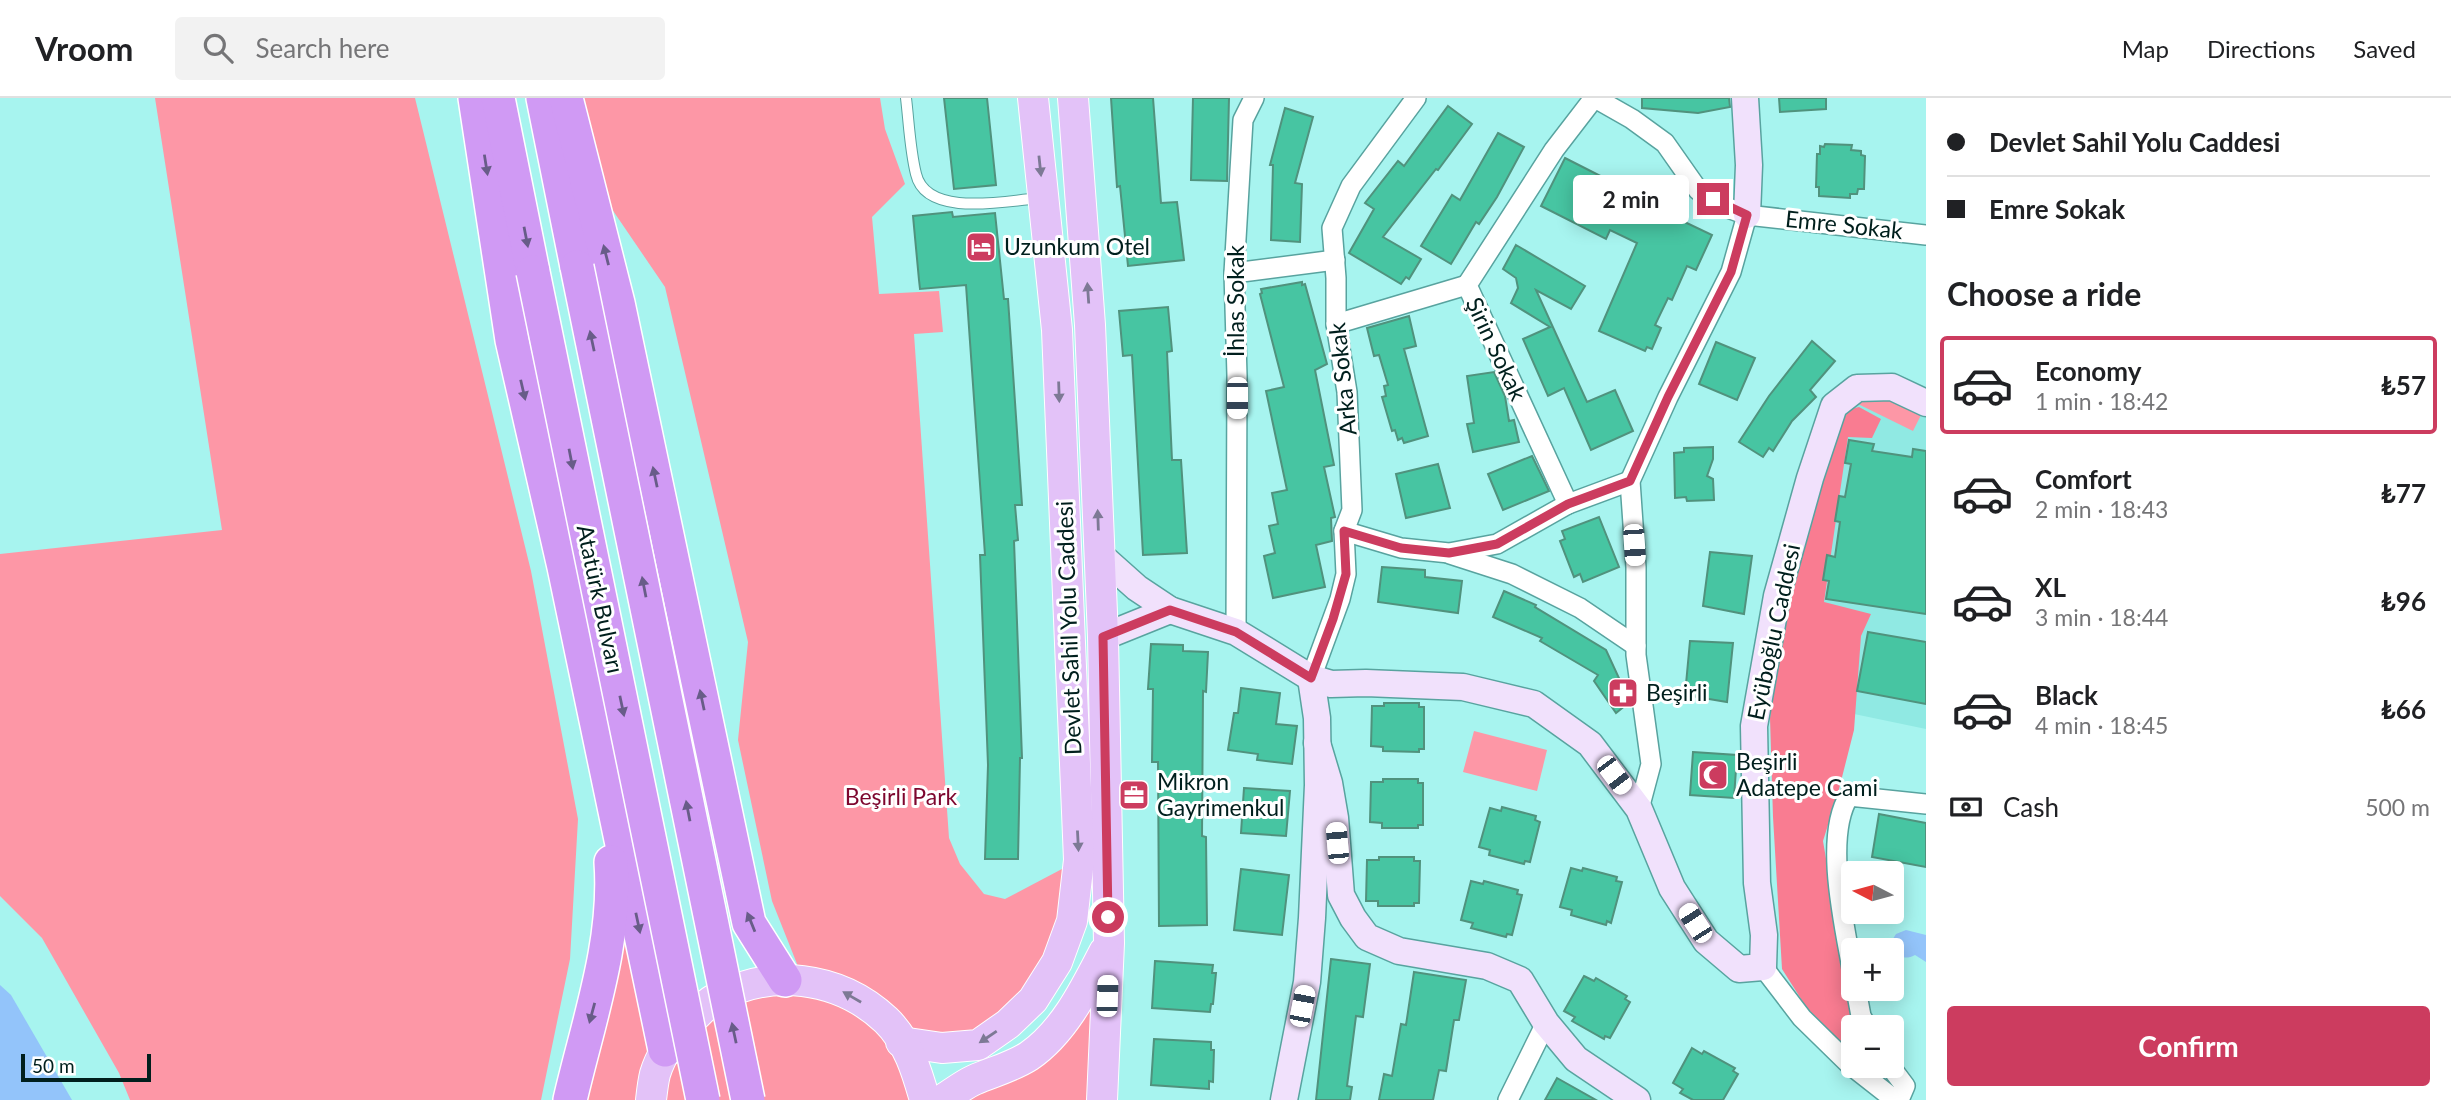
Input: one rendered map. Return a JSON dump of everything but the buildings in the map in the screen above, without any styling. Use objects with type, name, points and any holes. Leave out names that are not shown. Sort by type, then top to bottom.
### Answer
[{"type":"highway","points":[[475,98],[512,340],[665,1050]]},
{"type":"highway","name":"Atatürk Bulvarı","points":[[498,98],[703,1100]]},
{"type":"highway","name":"Atatürk Bulvarı","points":[[543,98],[748,1100]]},
{"type":"highway","points":[[566,98],[618,303],[749,923],[785,980]]},
{"type":"highway","points":[[556,535],[570,645],[608,816],[613,887],[606,960],[570,1100]]},
{"type":"main road","name":"Devlet Sahil Yolu Caddesi","points":[[901,1042],[942,1048],[978,1045],[1008,1024],[1033,1000],[1058,962],[1072,921],[1079,860],[1057,330],[1032,98]]},
{"type":"main road","name":"Devlet Sahil Yolu Caddesi","points":[[1073,98],[1090,325],[1103,637],[1109,943],[1102,1100]]},
{"type":"main road","name":"Devlet Sahil Yolu Caddesi","points":[[942,1100],[972,1081],[1030,1056],[1058,1028],[1078,1001],[1109,943]]},
{"type":"main road","points":[[651,1100],[655,1073],[665,1050],[678,1032],[713,1000],[756,982],[804,979],[849,993],[887,1021],[914,1060],[925,1100]]},
{"type":"street","name":"İhlas Sokak","points":[[1236,632],[1237,376],[1234,274],[1244,120],[1254,98]]},
{"type":"street","name":"Arka Sokak","points":[[1311,678],[1343,587],[1346,574],[1344,531],[1352,510],[1347,392],[1336,324],[1332,228],[1351,187],[1416,98]]},
{"type":"street","name":"Emre Sokak","points":[[1595,98],[1632,119],[1665,143],[1698,190],[1728,208],[1747,215],[1926,235]]},
{"type":"street","name":"Şirin Sokak","points":[[1568,504],[1466,285],[1554,150],[1595,98]]},
{"type":"street","points":[[1639,808],[1651,764],[1636,646],[1636,567],[1630,481],[1668,397],[1731,272],[1747,215],[1749,165],[1745,98]]},
{"type":"street","points":[[1234,274],[1335,260]]},
{"type":"street","points":[[1336,324],[1466,285]]},
{"type":"street","name":"Eyüboğlu Caddesi","points":[[1763,967],[1765,935],[1757,883],[1754,726],[1777,596],[1810,478],[1834,406],[1857,388],[1892,387],[1926,403]]},
{"type":"street","points":[[1449,553],[1497,544],[1568,504],[1630,481]]},
{"type":"street","points":[[1344,531],[1401,548],[1449,553],[1512,574],[1580,608],[1636,646]]},
{"type":"street","points":[[1100,555],[1137,587],[1170,610],[1236,632],[1311,678],[1331,684],[1463,687],[1534,704],[1590,744],[1639,808],[1672,888],[1706,941],[1738,969],[1763,967],[1802,1018],[1848,1063],[1897,1100],[1905,1086],[1899,1078]]},
{"type":"street","points":[[1103,637],[1170,610]]},
{"type":"street","points":[[1284,1100],[1307,982],[1317,799],[1317,718],[1311,678]]},
{"type":"street","points":[[1317,743],[1329,783],[1335,818],[1341,895],[1367,937],[1399,951],[1487,965],[1520,980],[1546,1023],[1576,1059],[1637,1100]]},
{"type":"street","points":[[1847,938],[1835,839],[1841,809],[1849,796],[1926,804]]},
{"type":"street","points":[[1508,1100],[1546,1023]]},
{"type":"lane","points":[[906,98],[916,177],[925,190],[947,202],[965,204],[1043,198]]},
{"type":"shaded area","points":[[1856,403],[1926,413],[1926,729],[1811,705],[1805,584],[1847,409]]},
{"type":"shaded area","points":[[1859,407],[1881,419],[1872,438],[1848,437],[1824,602],[1871,614],[1861,636],[1854,730],[1823,841],[1841,947],[1841,1001],[1850,1001],[1854,1015],[1841,1015],[1841,1044],[1808,1010],[1782,969],[1770,718],[1786,591],[1838,425],[1851,409]]},
{"type":"shaded area","points":[[1906,930],[1926,935],[1926,962],[1915,955],[1904,957],[1904,938],[1894,938]]},
{"type":"shaded area","points":[[0,985],[11,995],[72,1100],[0,1100]]},
{"type":"green space","points":[[155,98],[415,98],[531,571],[578,819],[570,959],[541,1100],[130,1100],[119,1073],[42,938],[0,896],[0,554],[222,530]]},
{"type":"green space","name":"Beşirli Park","points":[[578,98],[880,98],[885,129],[905,184],[872,217],[879,294],[939,291],[943,332],[914,334],[949,838],[960,864],[984,894],[1005,899],[1079,860],[1057,962],[1008,1024],[914,1044],[925,1100],[575,1100],[613,887],[665,1050],[713,1000],[803,979],[772,901],[738,740],[748,642],[665,287],[603,196]]},
{"type":"green space","points":[[1886,397],[1923,411],[1913,431],[1856,403],[1870,398]]},
{"type":"green space","points":[[1474,731],[1547,750],[1537,791],[1463,772]]},
{"type":"green space","points":[[1093,974],[1103,1100],[942,1100],[1006,1068]]},
{"type":"place","name":"Uzunkum Otel","points":[[981,247]]},
{"type":"place","name":"Beşirli","points":[[1623,693]]},
{"type":"place","name":"Beşirli Adatepe Cami","points":[[1713,775]]},
{"type":"place","name":"Mikron Gayrimenkul","points":[[1134,795]]},
{"type":"route","points":[[1108,917],[1103,637],[1170,610],[1236,632],[1311,678],[1327,638],[1346,574],[1344,531],[1401,548],[1449,553],[1497,544],[1568,504],[1630,481],[1668,397],[1731,272],[1747,215],[1713,199]]}]
